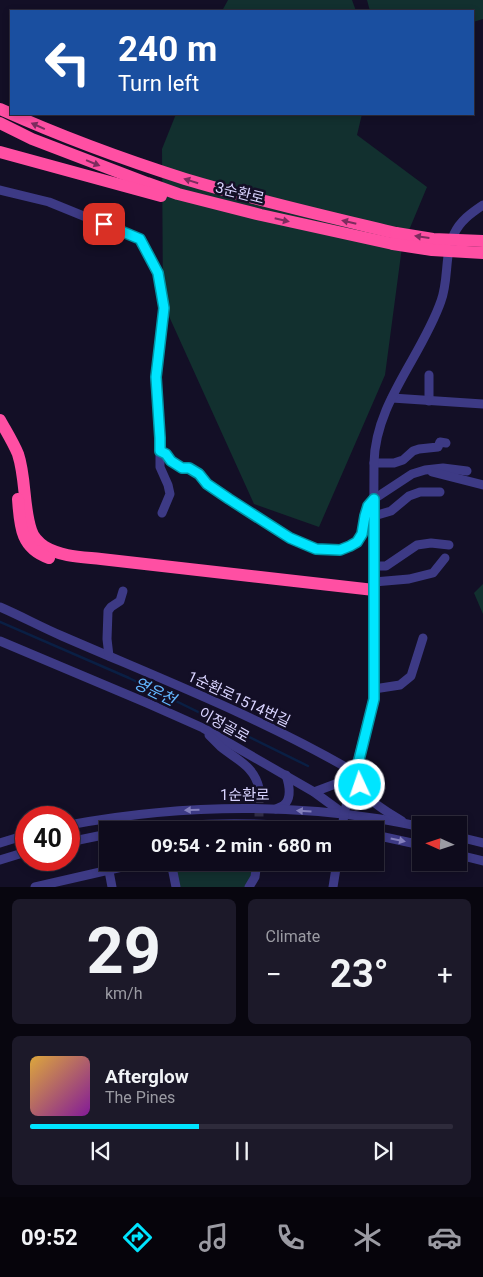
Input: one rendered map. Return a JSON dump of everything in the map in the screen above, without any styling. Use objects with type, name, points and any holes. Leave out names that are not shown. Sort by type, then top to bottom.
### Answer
[{"type":"highway","name":"3순환로","points":[[14,115],[54,132],[185,179],[432,250],[483,253]]},
{"type":"highway","name":"3순환로","points":[[0,123],[32,139],[146,183],[178,194],[250,213],[394,238],[483,241]]},
{"type":"highway","points":[[0,152],[159,196],[250,213]]},
{"type":"highway","points":[[0,420],[18,454],[31,529],[36,539],[44,547],[60,554],[374,589]]},
{"type":"highway","points":[[0,434],[10,458],[14,476],[20,527],[27,542],[34,550],[44,556],[65,562],[374,589]]},
{"type":"street","points":[[0,190],[49,202],[140,239],[158,273],[164,308],[156,377],[160,467],[170,494],[162,512]]},
{"type":"street","points":[[343,821],[374,699],[375,450],[381,426],[392,398],[421,346],[441,303],[453,236],[468,215],[483,205]]},
{"type":"street","points":[[429,375],[430,401]]},
{"type":"street","points":[[392,398],[483,404]]},
{"type":"street","points":[[374,463],[394,463],[403,460],[420,449],[438,447],[440,442],[446,443]]},
{"type":"street","points":[[160,451],[182,468],[189,468],[199,474],[207,484],[290,538],[316,549],[340,550],[357,542],[362,534],[368,506],[374,499],[412,474],[443,468],[467,471]]},
{"type":"street","points":[[425,470],[483,485]]},
{"type":"street","points":[[374,516],[392,511],[409,496],[420,492],[440,492]]},
{"type":"street","points":[[374,566],[386,566],[417,545],[431,543],[449,545]]},
{"type":"street","points":[[374,589],[433,573],[445,558]]},
{"type":"street","points":[[109,656],[107,639],[108,610],[120,601],[123,591]]},
{"type":"street","name":"1순환로1514번길","points":[[0,607],[256,720],[356,772]]},
{"type":"street","points":[[374,689],[400,684],[410,676],[423,638]]},
{"type":"street","name":"이정골로","points":[[0,641],[203,728],[314,792],[344,814]]},
{"type":"street","points":[[203,728],[221,747],[252,770],[258,779],[259,788]]},
{"type":"street","points":[[314,792],[356,772]]},
{"type":"street","points":[[356,772],[360,785],[372,801],[408,825]]},
{"type":"street","points":[[275,809],[284,805],[290,792],[286,775]]},
{"type":"street","name":"1순환로","points":[[80,823],[133,814],[227,808],[344,814],[412,826]]},
{"type":"street","points":[[80,840],[99,836]]},
{"type":"street","points":[[384,837],[412,843]]},
{"type":"street","points":[[0,842],[15,838]]},
{"type":"street","points":[[468,839],[483,843]]},
{"type":"street","points":[[0,860],[15,855]]},
{"type":"street","points":[[468,857],[483,861]]},
{"type":"street","points":[[35,887],[55,885],[109,871],[112,887]]},
{"type":"street","points":[[173,871],[176,887]]},
{"type":"street","points":[[249,887],[255,877],[256,871]]},
{"type":"street","points":[[333,887],[336,871]]},
{"type":"green space","points":[[228,0],[352,0],[356,10],[223,10]]},
{"type":"green space","points":[[367,0],[483,0],[483,19],[474,22],[474,10],[370,10]]},
{"type":"green space","points":[[176,115],[362,115],[357,135],[427,187],[402,247],[385,375],[319,527],[254,504],[163,303],[162,149]]},
{"type":"green space","points":[[483,584],[483,614],[474,593]]},
{"type":"green space","points":[[174,871],[252,871],[251,881],[247,887],[177,887]]},
{"type":"waterway","name":"영운천","points":[[0,622],[129,678],[308,766]]},
{"type":"tunnel","points":[[259,788],[259,821]]},
{"type":"route","points":[[104,224],[140,239],[158,273],[164,308],[156,377],[160,451],[182,468],[189,468],[199,474],[207,484],[290,538],[316,549],[340,550],[357,542],[364,528],[368,506],[374,499],[374,699],[356,772],[360,785]]}]
